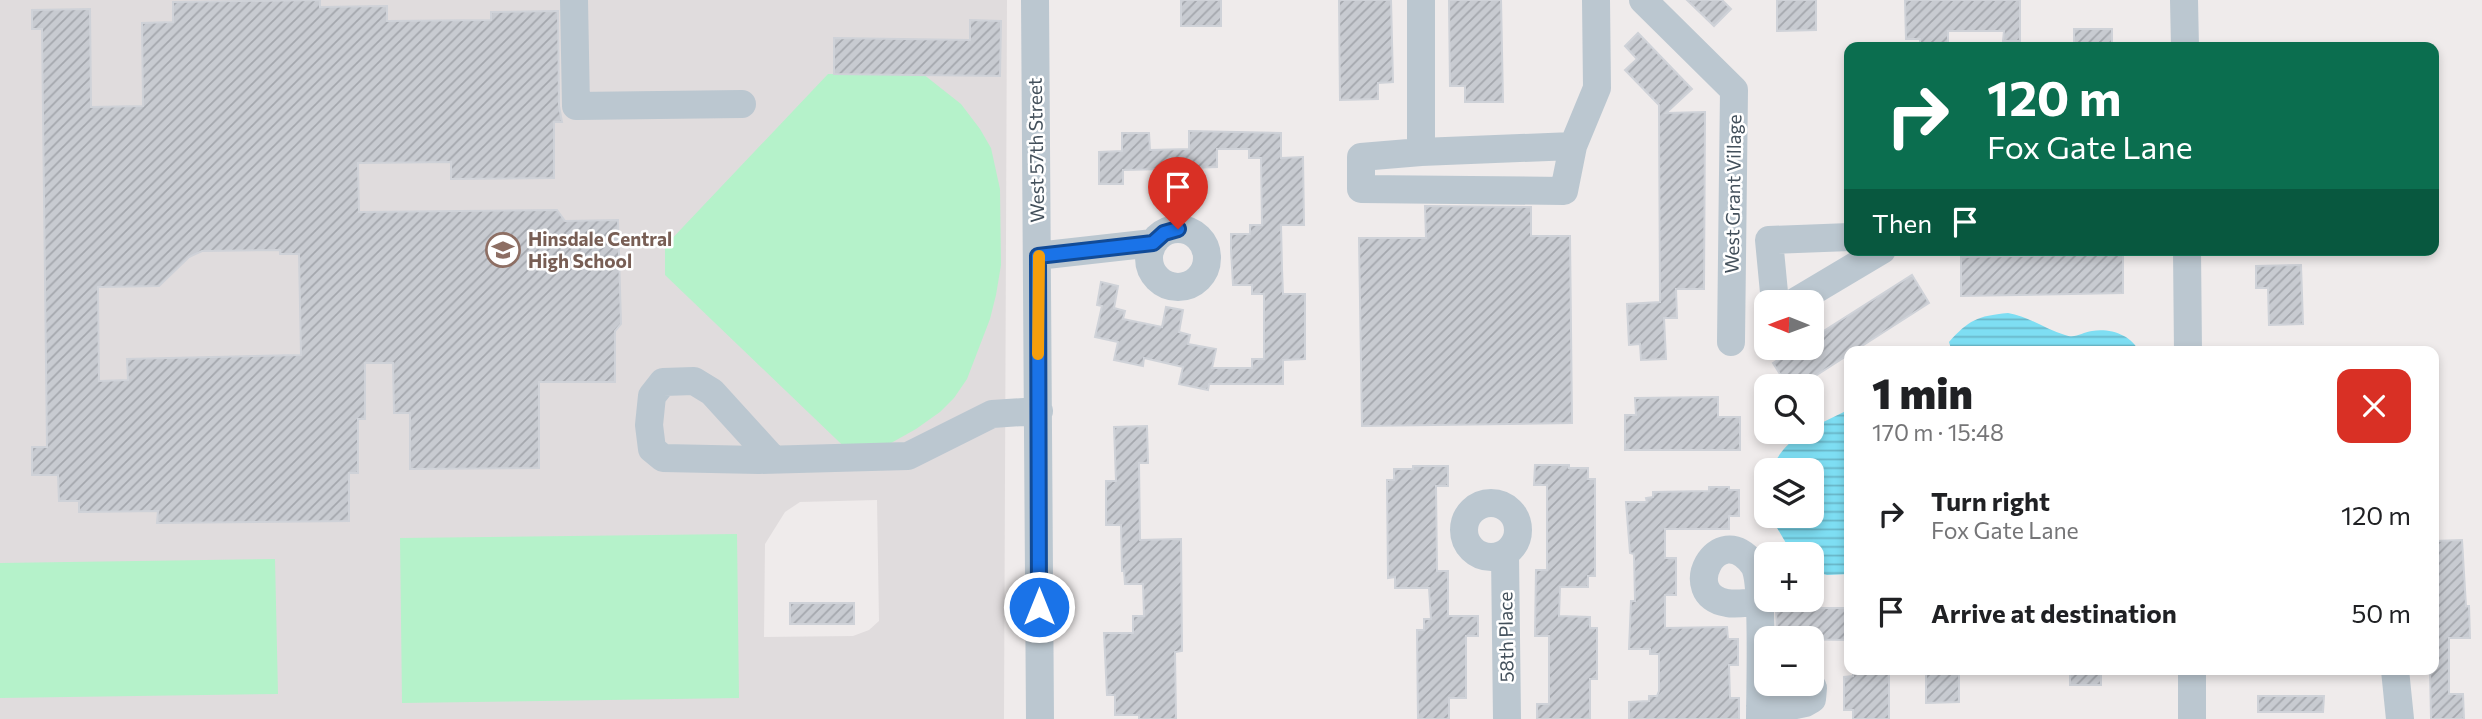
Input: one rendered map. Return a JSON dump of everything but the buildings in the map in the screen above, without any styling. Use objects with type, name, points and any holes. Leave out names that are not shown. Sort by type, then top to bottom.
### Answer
[{"type":"street","points":[[574,0],[576,106],[742,104]]},
{"type":"street","name":"West 57th Street","points":[[1035,0],[1040,719]]},
{"type":"street","points":[[1421,0],[1421,152]]},
{"type":"street","points":[[1573,146],[1361,157],[1361,189],[1564,191],[1573,146],[1597,88],[1596,0]]},
{"type":"street","name":"West Grant Village","points":[[1643,0],[1734,90],[1731,342]]},
{"type":"street","points":[[2184,0],[2185,42]]},
{"type":"street","points":[[1774,290],[1769,240],[1844,237]]},
{"type":"street","points":[[1038,256],[1153,243]]},
{"type":"street","points":[[1815,290],[1872,256]]},
{"type":"street","points":[[2187,256],[2188,346]]},
{"type":"street","points":[[773,459],[908,456],[992,414],[1039,411]]},
{"type":"street","name":"58th Place","points":[[1504,555],[1507,719]]},
{"type":"street","points":[[2192,675],[2192,719]]},
{"type":"street","points":[[2396,675],[2400,719]]},
{"type":"street","points":[[1760,713],[1805,704],[1812,696]]},
{"type":"shaded area","name":"Hinsdale Central High School","points":[[0,0],[1007,0],[1004,719],[0,719]],"holes":[[[877,500],[879,621],[869,630],[853,636],[764,637],[765,544],[785,512],[800,502]]]},
{"type":"green space","points":[[828,74],[923,74],[961,104],[980,129],[991,148],[1000,189],[1001,265],[996,295],[990,319],[967,379],[940,412],[916,429],[859,461],[665,275],[665,246]]},
{"type":"green space","points":[[737,534],[739,698],[402,703],[400,538]]},
{"type":"green space","points":[[275,559],[278,694],[0,698],[0,563]]},
{"type":"water","points":[[2008,313],[2069,336],[2099,330],[2113,332],[2126,337],[2136,346],[1950,346],[1949,342],[1968,324],[1989,316]]},
{"type":"water","points":[[1844,412],[1844,574],[1824,574],[1824,542],[1785,542],[1777,528],[1824,528],[1824,458],[1778,458],[1789,444],[1824,444],[1824,422]]},
{"type":"slow traffic","points":[[1038,354],[1039,256]]},
{"type":"place","name":"Hinsdale Central High School","points":[[503,250]]},
{"type":"route","points":[[1039,607],[1038,256],[1153,243],[1164,233],[1178,229]]}]
